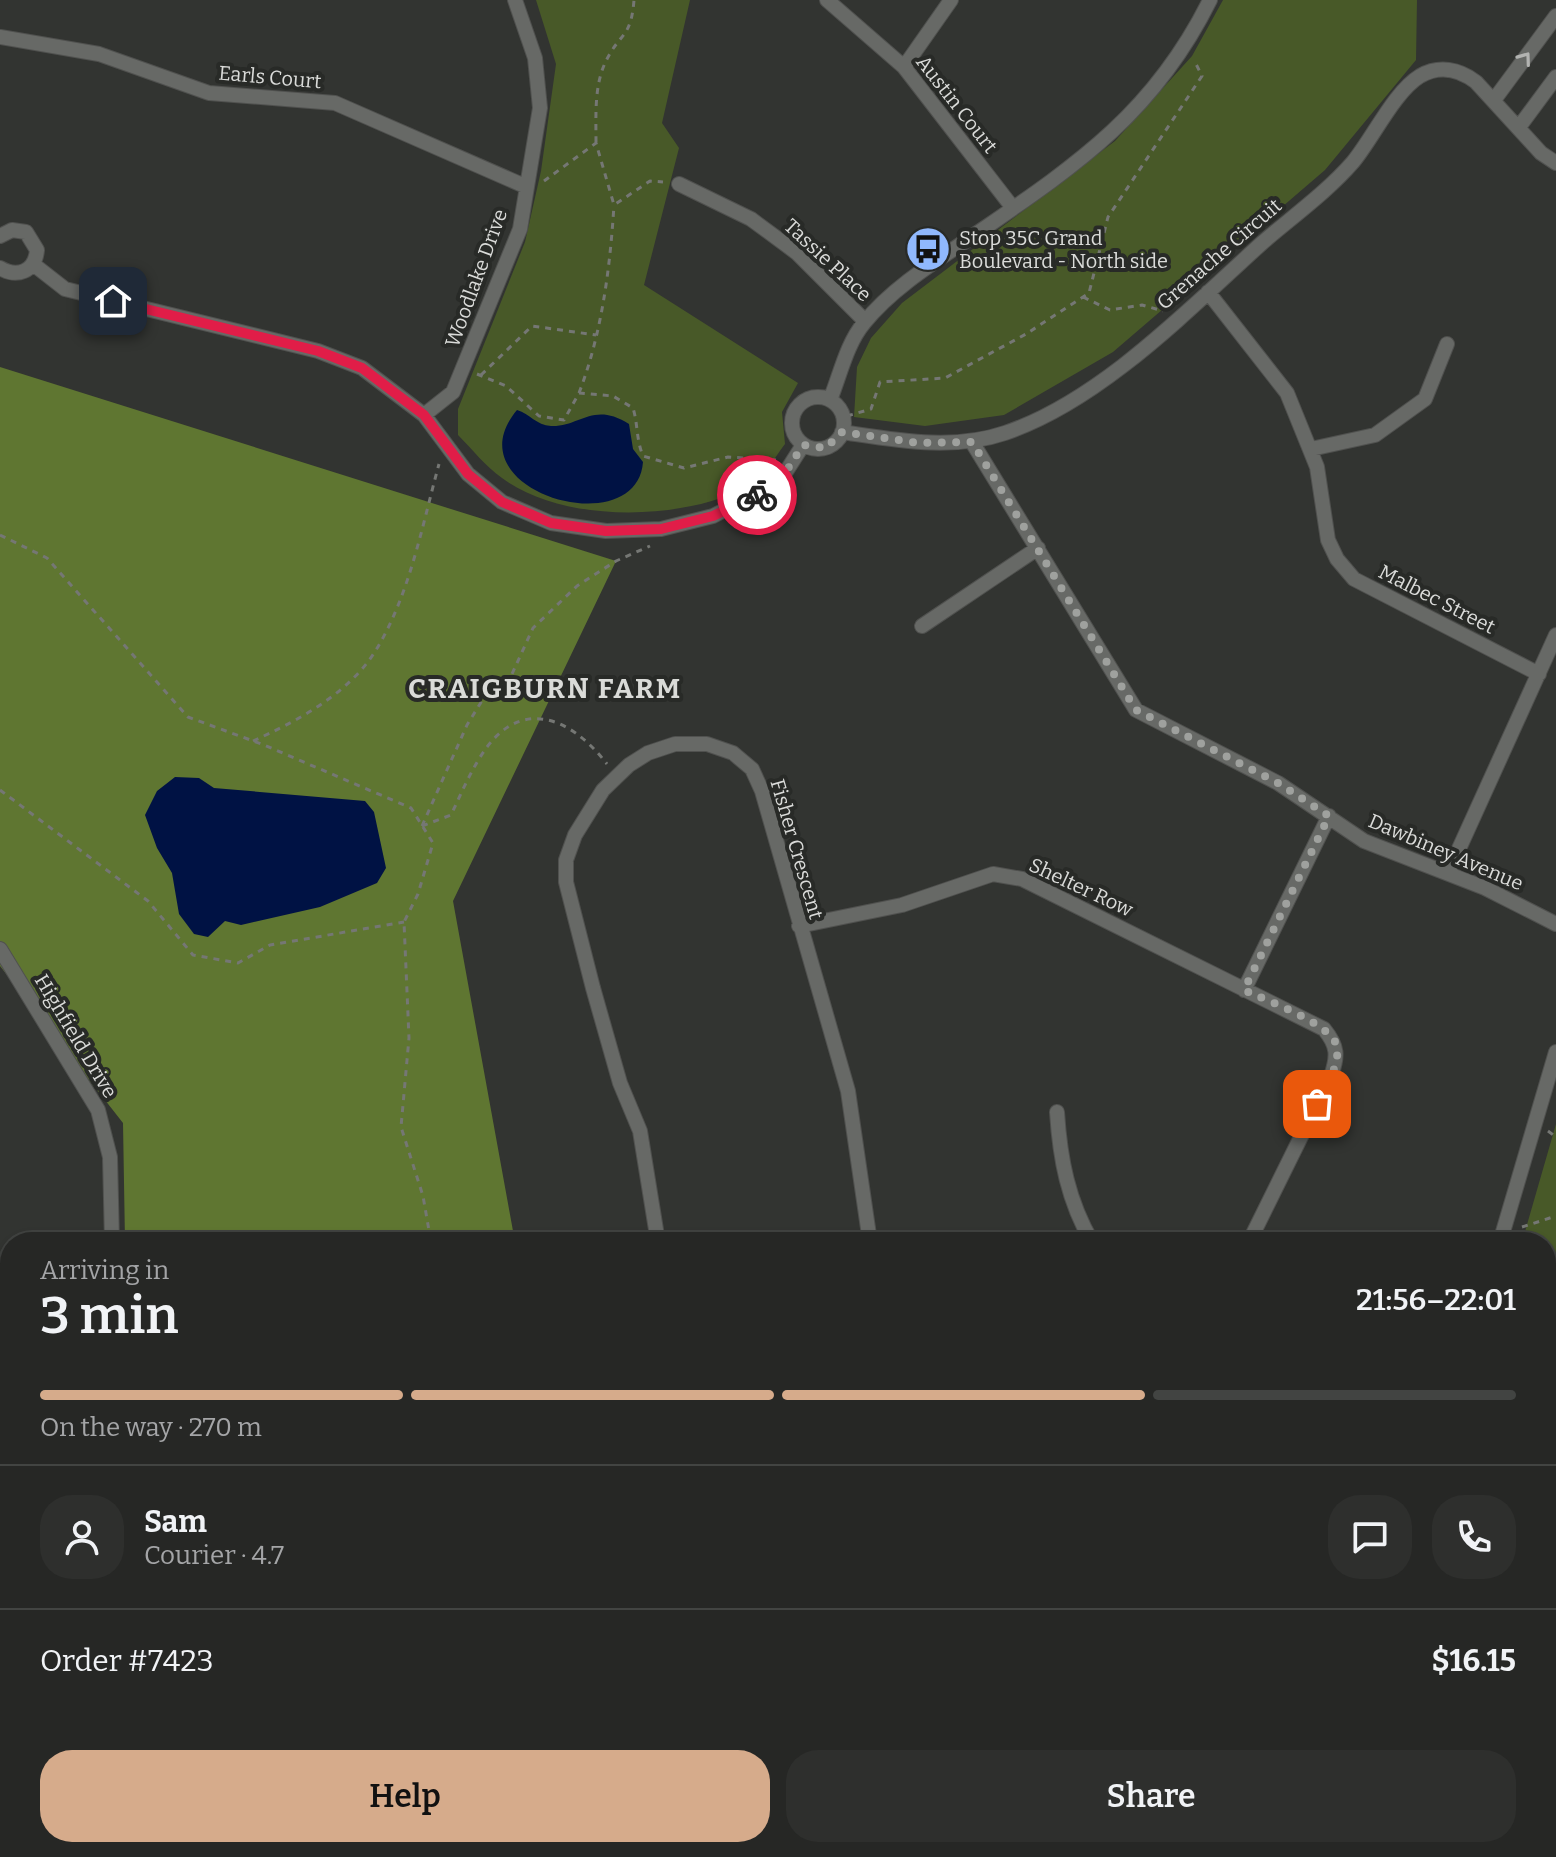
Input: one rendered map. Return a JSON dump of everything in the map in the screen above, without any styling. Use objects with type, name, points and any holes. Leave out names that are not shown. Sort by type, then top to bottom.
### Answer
[{"type":"street","name":"Woodlake Drive","points":[[424,415],[453,392],[520,229],[540,108],[540,83],[515,0]]},
{"type":"street","name":"Austin Court","points":[[827,0],[904,67],[1013,208]]},
{"type":"street","points":[[904,67],[951,0]]},
{"type":"street","points":[[830,400],[813,398],[799,406],[792,422],[797,439],[803,445],[826,448],[843,425],[830,400],[855,335],[865,321],[924,270],[1085,157],[1120,127],[1167,75],[1210,0]]},
{"type":"street","points":[[1494,100],[1556,16]]},
{"type":"street","name":"Earls Court","points":[[0,37],[99,54],[209,93],[335,103],[526,194]]},
{"type":"street","name":"Grenache Circuit","points":[[843,425],[919,443],[972,442],[1005,433],[1064,407],[1096,386],[1208,292],[1352,163],[1410,84],[1437,68],[1464,73],[1494,100],[1541,153],[1556,163]]},
{"type":"street","points":[[1519,127],[1556,77]]},
{"type":"street","name":"Tassie Place","points":[[679,184],[751,219],[786,244],[865,321]]},
{"type":"street","points":[[0,236],[12,230],[32,237],[37,250],[33,264],[17,274],[1,271]]},
{"type":"street","points":[[33,264],[65,289],[318,351],[362,368],[424,415],[468,474],[502,502],[551,523],[606,531],[661,529],[713,516],[780,481],[803,445]]},
{"type":"street","name":"Malbec Street","points":[[1208,292],[1287,393],[1311,449],[1328,540],[1337,559],[1354,579],[1539,674]]},
{"type":"street","points":[[1311,449],[1375,435],[1425,399],[1447,344]]},
{"type":"street","name":"Dawbiney Avenue","points":[[972,442],[1136,710],[1278,783],[1364,841],[1448,873],[1556,924]]},
{"type":"street","points":[[922,626],[1038,548]]},
{"type":"street","points":[[1448,873],[1556,635]]},
{"type":"street","name":"Fisher Crescent","points":[[656,1232],[640,1131],[620,1083],[566,882],[566,860],[575,835],[616,776],[648,753],[675,744],[707,744],[733,753],[752,769],[762,791],[848,1091],[869,1232]]},
{"type":"street","points":[[1244,990],[1329,816]]},
{"type":"street","name":"Shelter Row","points":[[799,926],[902,905],[993,874],[1022,879],[1324,1029],[1336,1043],[1337,1059],[1254,1232]]},
{"type":"street","name":"Highfield Drive","points":[[0,949],[98,1110],[110,1157],[112,1232]]},
{"type":"street","points":[[1503,1232],[1556,1052]]},
{"type":"street","points":[[1057,1112],[1059,1152],[1071,1202],[1087,1232]]},
{"type":"path","points":[[463,370],[506,386],[539,416],[564,420],[579,393],[596,335],[611,258],[614,205],[596,143],[597,95],[605,61],[632,24],[634,0]]},
{"type":"path","points":[[843,425],[871,409],[880,382],[945,378],[1089,293],[1108,217],[1202,76],[1192,56]]},
{"type":"path","points":[[526,194],[596,143]]},
{"type":"path","points":[[614,205],[650,181]]},
{"type":"path","points":[[1083,297],[1110,310],[1142,305],[1180,315]]},
{"type":"path","points":[[481,376],[532,326],[596,335]]},
{"type":"path","points":[[579,393],[613,396],[633,408],[638,424],[636,441],[643,456],[658,462],[684,468],[728,457],[779,460],[791,466]]},
{"type":"path","points":[[253,741],[297,721],[341,688],[375,652],[404,588],[445,440]]},
{"type":"path","points":[[422,826],[455,758],[467,725],[488,691],[512,674],[533,628],[577,586],[616,561],[649,548],[661,529]]},
{"type":"path","points":[[0,535],[47,558],[188,717],[411,808],[433,843],[418,894],[404,922],[409,1038],[401,1127],[423,1196],[429,1232]]},
{"type":"path","points":[[422,826],[451,815],[480,757],[507,727],[534,716],[568,725],[593,746],[616,776]]},
{"type":"path","points":[[0,790],[148,901],[193,955],[238,963],[270,945],[404,922]]},
{"type":"path","points":[[1519,1229],[1556,1216]]},
{"type":"path","points":[[0,1558],[0,1569]]},
{"type":"green space","points":[[536,0],[690,0],[662,123],[679,148],[644,285],[798,383],[782,412],[785,444],[755,483],[723,498],[659,511],[590,510],[558,504],[528,493],[502,478],[458,435],[458,409],[525,242],[541,171],[556,64]]},
{"type":"green space","points":[[1223,0],[1417,0],[1416,60],[1325,170],[1113,352],[1004,415],[925,426],[854,417],[857,367],[871,338],[902,303],[1115,141],[1192,56]]},
{"type":"green space","points":[[0,367],[616,561],[453,901],[513,1232],[125,1232],[123,1123],[0,966]]},
{"type":"green space","points":[[1556,1124],[1556,1232],[1525,1232]]},
{"type":"shaded area","points":[[517,410],[541,424],[551,426],[596,415],[617,418],[629,424],[633,449],[643,462],[633,487],[611,500],[583,503],[552,498],[525,484],[507,464],[503,439]]},
{"type":"shaded area","points":[[175,777],[199,778],[214,788],[365,801],[374,812],[386,868],[377,883],[320,907],[241,925],[225,921],[208,937],[194,934],[179,914],[172,873],[157,848],[145,815],[157,791]]},
{"type":"way so far","points":[[757,495],[780,481],[803,445],[826,448],[839,439],[842,432],[919,443],[972,442],[1136,710],[1278,783],[1329,816],[1244,990],[1324,1029],[1336,1043],[1337,1059],[1317,1104]]},
{"type":"place","name":"Stop 35C Grand Boulevard - North side","points":[[928,249]]},
{"type":"district","name":"CRAIGBURN FARM","points":[[545,688]]},
{"type":"route","points":[[113,301],[318,351],[362,368],[424,415],[468,474],[502,502],[551,523],[606,531],[661,529],[713,516],[757,495]]}]
